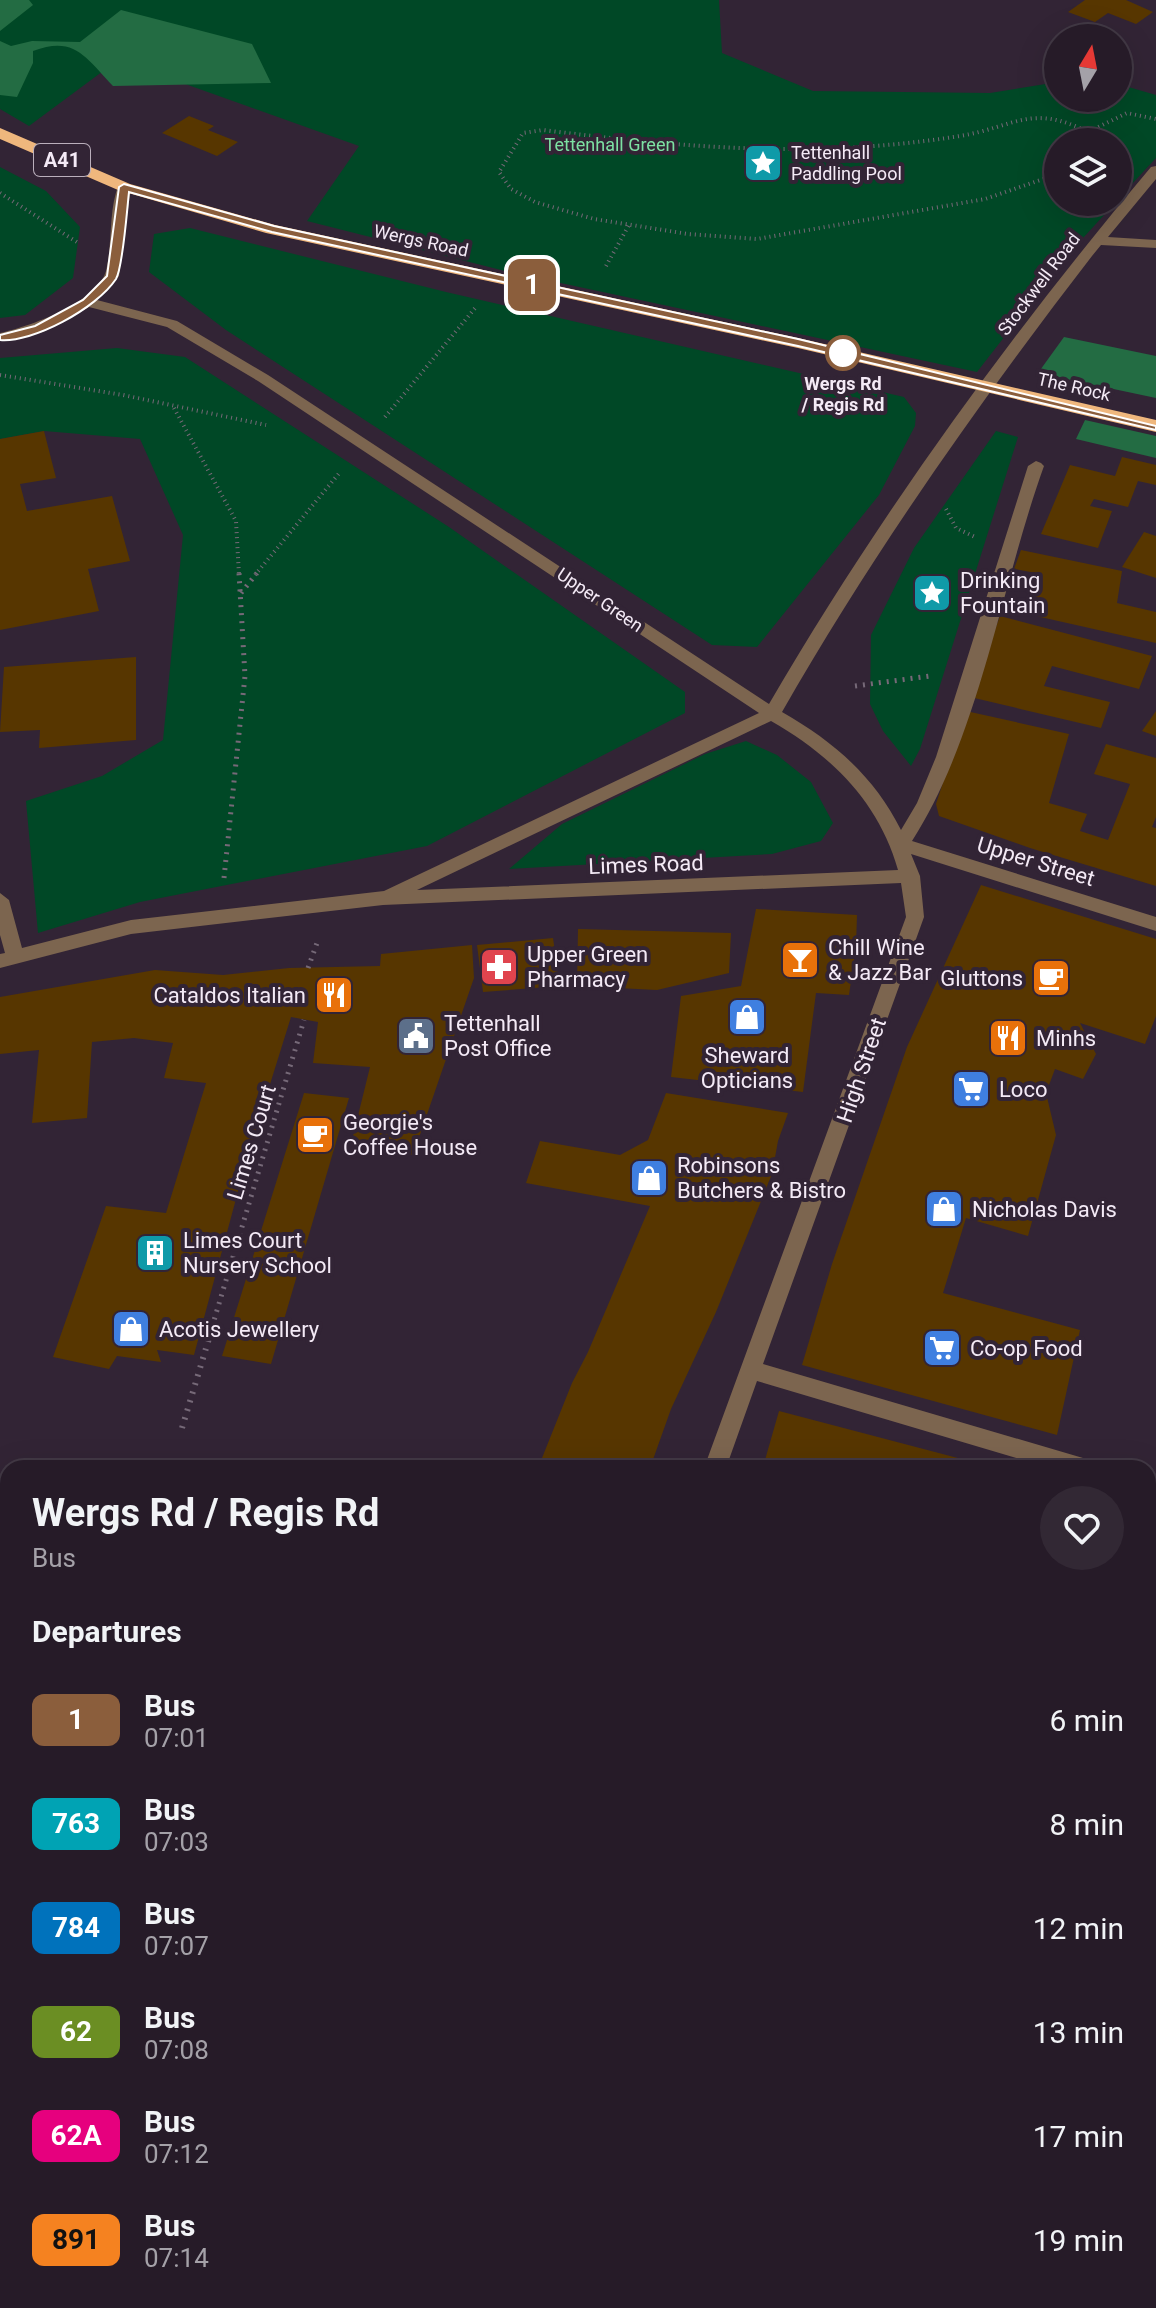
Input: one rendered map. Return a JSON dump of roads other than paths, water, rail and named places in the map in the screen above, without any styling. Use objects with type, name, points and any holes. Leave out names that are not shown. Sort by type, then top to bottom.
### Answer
[{"type":"highway","name":"Wergs Road","points":[[0,133],[124,187],[272,229],[783,339],[984,386]]},
{"type":"highway","name":"The Rock","points":[[984,386],[1156,426]]},
{"type":"street","name":"Stockwell Road","points":[[984,386],[1095,240],[1156,170]]},
{"type":"street","points":[[0,337],[38,329],[87,302],[112,276],[124,187]]},
{"type":"street","points":[[1095,240],[1156,244]]},
{"type":"street","name":"Upper Green","points":[[87,302],[172,324],[263,378],[772,714]]},
{"type":"street","points":[[772,714],[810,647],[984,386]]},
{"type":"street","points":[[901,844],[929,799],[1005,551],[1036,466]]},
{"type":"street","name":"High Street","points":[[718,1460],[915,917],[911,876],[901,844],[873,800],[847,768],[818,742],[772,714]]},
{"type":"street","name":"Limes Road","points":[[383,898],[772,714]]},
{"type":"street","name":"Upper Street","points":[[901,844],[1156,924]]},
{"type":"street","name":"Limes Road","points":[[8,959],[131,927],[383,898],[911,876]]},
{"type":"street","points":[[0,900],[8,959]]},
{"type":"street","points":[[751,1370],[1056,1460]]},
{"type":"place","name":"Tettenhall Paddling Pool","points":[[763,163]]},
{"type":"place","name":"Wergs Rd / Regis Rd","points":[[843,353]]},
{"type":"place","name":"Drinking Fountain","points":[[932,593]]},
{"type":"place","name":"Chill Wine & Jazz Bar","points":[[800,960]]},
{"type":"place","name":"Upper Green Pharmacy","points":[[499,967]]},
{"type":"place","name":"Gluttons","points":[[1051,978]]},
{"type":"place","name":"Cataldos Italian","points":[[334,995]]},
{"type":"place","name":"Sheward Opticians","points":[[747,1017]]},
{"type":"place","name":"Tettenhall Post Office","points":[[416,1036]]},
{"type":"place","name":"Minhs","points":[[1008,1038]]},
{"type":"place","name":"Loco","points":[[971,1089]]},
{"type":"place","name":"Georgie's Coffee House","points":[[315,1135]]},
{"type":"place","name":"Robinsons Butchers & Bistro","points":[[649,1178]]},
{"type":"place","name":"Nicholas Davis","points":[[944,1209]]},
{"type":"place","name":"Limes Court Nursery School","points":[[155,1253]]},
{"type":"place","name":"Acotis Jewellery","points":[[131,1329]]},
{"type":"place","name":"Co-op Food","points":[[942,1348]]},
{"type":"park label","name":"Tettenhall Green","points":[[610,145]]}]
